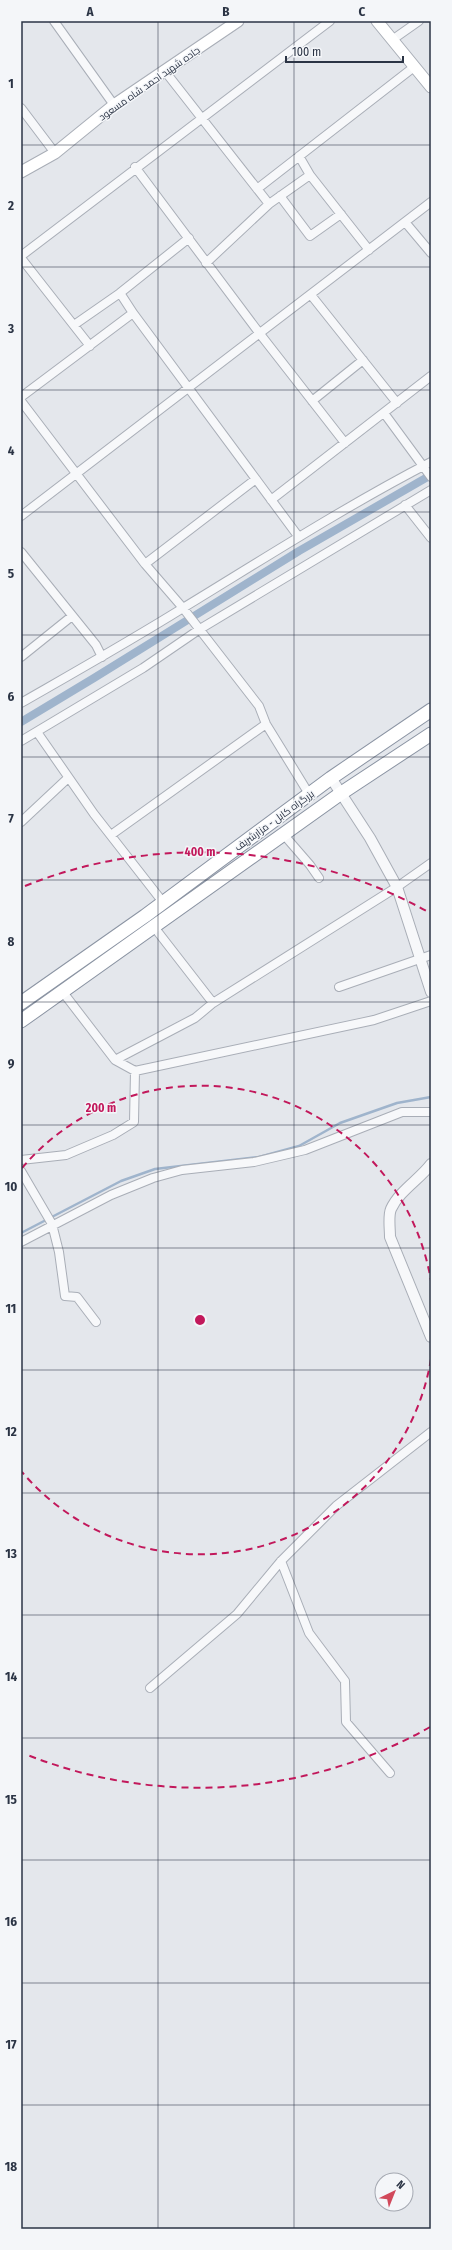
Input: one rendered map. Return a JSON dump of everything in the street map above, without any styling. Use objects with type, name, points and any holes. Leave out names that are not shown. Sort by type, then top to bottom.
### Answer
[{"type":"highway","name":"بزرگراه کابل - مزارشریف","points":[[21,1003],[145,916],[162,901],[331,778],[431,710]]},
{"type":"highway","name":"بزرگراه کابل - مزارشریف","points":[[21,1021],[340,794],[431,734]]},
{"type":"main road","name":"جاده شهيد احمد شاه مسعود","points":[[21,172],[56,154],[114,105],[238,21]]},
{"type":"main road","points":[[377,21],[431,87]]},
{"type":"street","points":[[54,21],[114,105]]},
{"type":"street","points":[[90,346],[21,257],[135,167],[330,21]]},
{"type":"street","points":[[392,40],[419,21]]},
{"type":"street","points":[[257,189],[414,67]]},
{"type":"street","points":[[164,70],[269,204]]},
{"type":"street","points":[[21,108],[56,154]]},
{"type":"street","points":[[299,156],[310,175],[369,250]]},
{"type":"street","points":[[135,167],[260,334],[345,443]]},
{"type":"street","points":[[206,263],[269,204],[310,175]]},
{"type":"street","points":[[280,196],[310,236],[342,214]]},
{"type":"street","points":[[21,516],[431,202]]},
{"type":"street","points":[[405,222],[431,253]]},
{"type":"street","points":[[74,325],[120,293],[189,238]]},
{"type":"street","points":[[120,293],[188,389],[298,536]]},
{"type":"street","points":[[311,295],[397,403]]},
{"type":"street","points":[[21,397],[90,346],[132,312]]},
{"type":"street","points":[[312,401],[363,360]]},
{"type":"street","points":[[271,500],[431,376]]},
{"type":"street","points":[[21,401],[145,564],[198,626],[259,706],[266,724],[309,794]]},
{"type":"street","points":[[21,702],[186,612],[298,536],[402,476],[428,469],[384,413]]},
{"type":"street","points":[[145,564],[256,480]]},
{"type":"street","points":[[21,741],[143,668],[198,626],[431,490]]},
{"type":"street","points":[[405,505],[431,538]]},
{"type":"street","points":[[21,552],[72,616],[102,657]]},
{"type":"street","points":[[21,657],[72,616]]},
{"type":"street","points":[[111,835],[266,724]]},
{"type":"street","points":[[37,732],[68,778],[162,901]]},
{"type":"street","points":[[21,822],[68,778]]},
{"type":"street","points":[[331,778],[370,838],[398,887],[431,992]]},
{"type":"street","points":[[284,835],[310,865],[319,878]]},
{"type":"street","points":[[115,1060],[195,1018],[213,1003],[398,887],[431,863]]},
{"type":"street","points":[[154,927],[213,1003]]},
{"type":"street","points":[[339,986],[420,960],[431,955]]},
{"type":"street","points":[[62,991],[115,1060],[135,1071],[374,1020],[431,1001]]},
{"type":"street","points":[[21,1160],[66,1155],[113,1135],[134,1122],[135,1071]]},
{"type":"street","points":[[21,1242],[50,1221],[160,1176],[182,1170],[254,1162],[305,1150],[402,1112],[431,1112]]},
{"type":"street","points":[[431,1164],[400,1197],[391,1209],[390,1237],[431,1337]]},
{"type":"street","points":[[21,1171],[50,1221],[59,1252],[65,1296],[77,1297],[96,1322]]},
{"type":"street","points":[[150,1688],[237,1614],[281,1561],[336,1506],[431,1432]]},
{"type":"street","points":[[281,1561],[309,1633],[345,1681],[346,1722],[390,1773]]},
{"type":"waterway","points":[[21,722],[299,551],[431,475]]},
{"type":"waterway","points":[[21,1233],[121,1181],[155,1169],[259,1157],[299,1146],[340,1123],[397,1103],[431,1097]]}]
